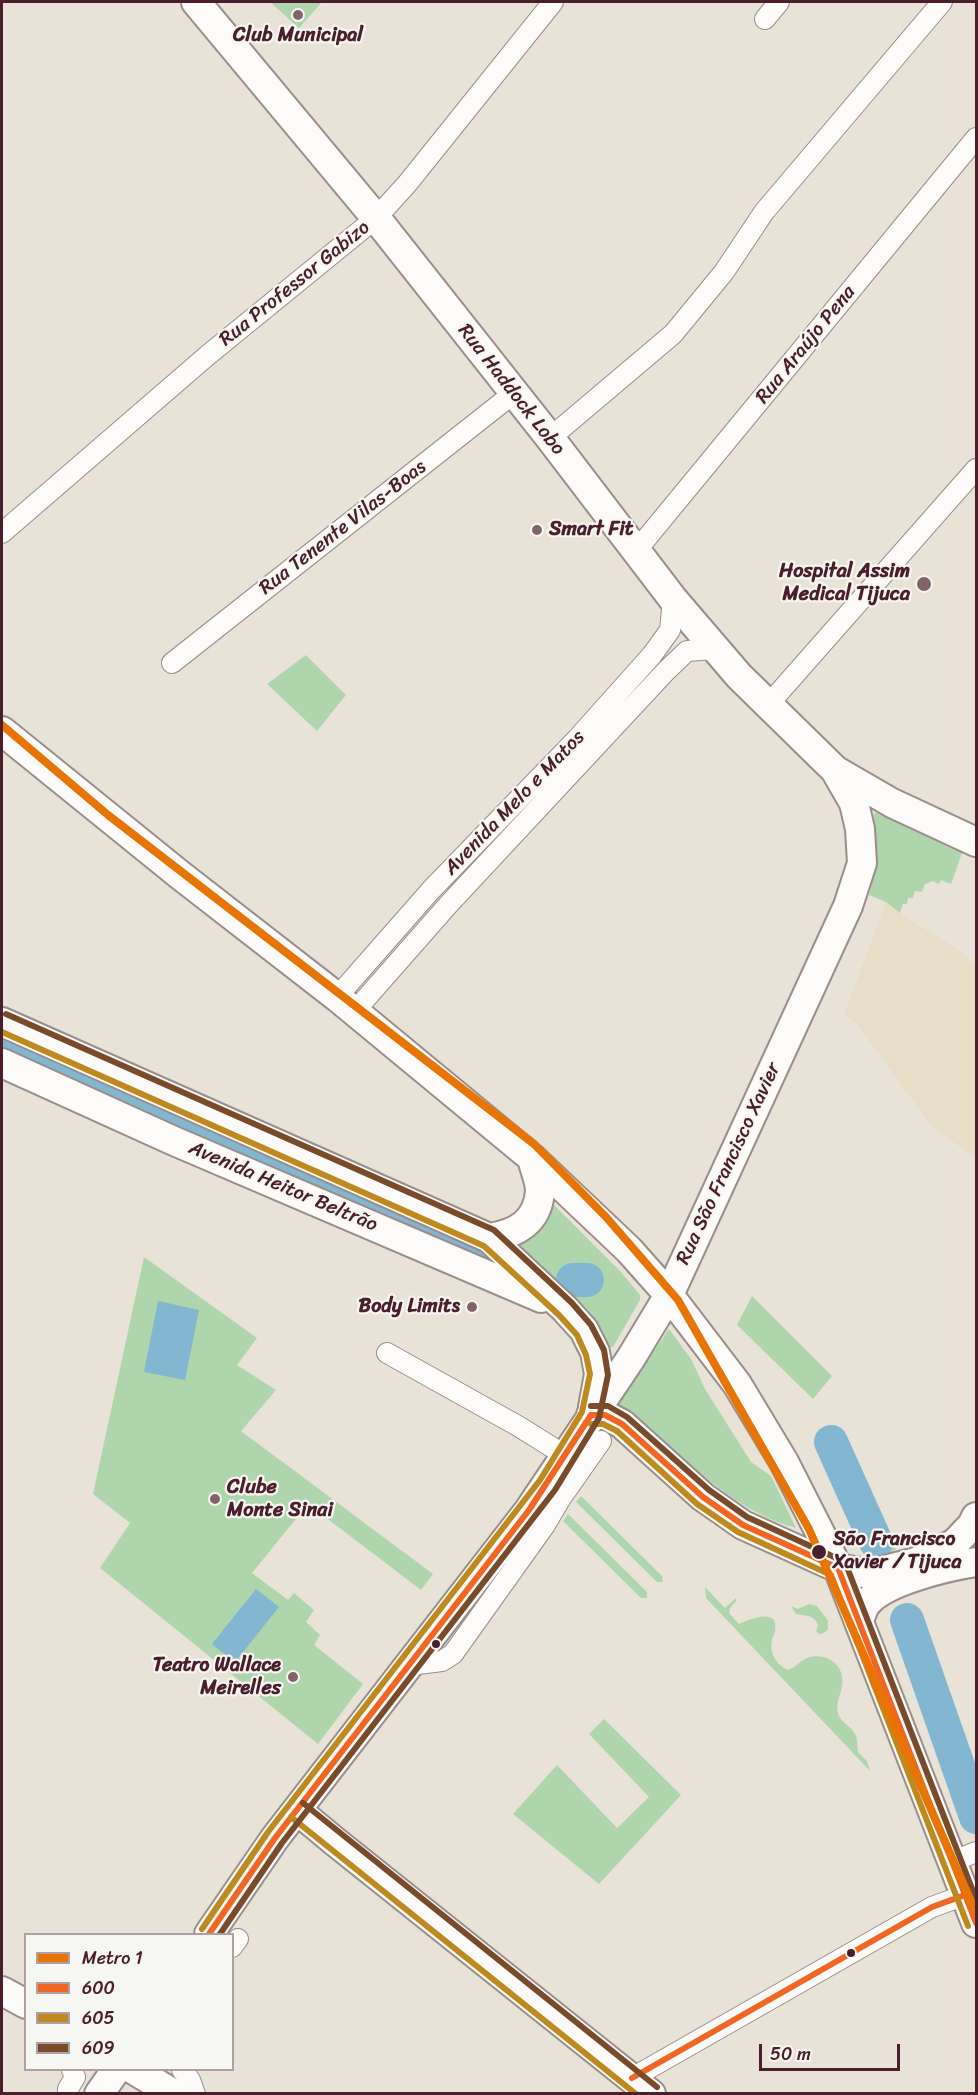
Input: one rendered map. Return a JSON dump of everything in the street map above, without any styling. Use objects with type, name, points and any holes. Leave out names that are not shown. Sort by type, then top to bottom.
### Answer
[{"type":"main road","name":"Rua Haddock Lobo","points":[[196,2],[376,218],[715,649],[768,705],[835,770]]},
{"type":"main road","points":[[2,731],[346,1005],[532,1158],[630,1250],[669,1295],[736,1384],[784,1462],[838,1568],[964,1857],[965,1895],[976,1923]]},
{"type":"main road","points":[[835,770],[892,803],[976,842]]},
{"type":"main road","name":"Rua São Francisco Xavier","points":[[210,1933],[275,1838],[529,1510],[566,1456],[596,1428],[631,1358],[669,1295],[848,906],[862,863],[860,829],[854,803],[835,770]]},
{"type":"main road","name":"Avenida Heitor Beltrão","points":[[2,1022],[489,1238],[565,1309],[584,1330],[595,1352],[599,1374],[596,1428]]},
{"type":"main road","name":"Avenida Heitor Beltrão","points":[[2,1064],[174,1141],[565,1309]]},
{"type":"main road","points":[[489,1238],[507,1236],[520,1229],[537,1206],[540,1189],[532,1158]]},
{"type":"main road","points":[[596,1428],[605,1415],[622,1424],[703,1497],[743,1525],[838,1568],[868,1574],[916,1562],[955,1543],[975,1530]]},
{"type":"main road","points":[[860,1620],[866,1604],[874,1596],[898,1584],[949,1566],[976,1562]]},
{"type":"main road","points":[[297,1810],[641,2086]]},
{"type":"main road","points":[[2,1991],[24,2003]]},
{"type":"main road","points":[[99,2094],[115,2071]]},
{"type":"main road","points":[[136,2071],[174,2094]]},
{"type":"street","name":"Rua Professor Gabizo","points":[[2,533],[208,355],[376,218],[407,184],[553,2]]},
{"type":"street","points":[[765,19],[779,2]]},
{"type":"street","points":[[550,438],[673,334],[724,272],[764,212],[942,2]]},
{"type":"street","name":"Rua Araújo Pena","points":[[636,551],[976,138]]},
{"type":"street","name":"Rua Tenente Vilas-Boas","points":[[172,663],[514,393]]},
{"type":"street","points":[[768,705],[976,469]]},
{"type":"street","name":"Avenida Melo e Matos","points":[[346,1005],[431,890],[576,740],[652,655],[670,630],[673,598]]},
{"type":"street","name":"Avenida Melo e Matos","points":[[346,1005],[456,897],[666,671],[687,651],[715,649]]},
{"type":"street","points":[[387,1353],[518,1426],[566,1456]]},
{"type":"street","points":[[410,1665],[442,1661],[453,1654],[545,1526],[596,1428]]},
{"type":"street","points":[[641,2086],[932,1907],[965,1895]]},
{"type":"street","points":[[68,2094],[68,2088],[75,2077],[72,2071]]},
{"type":"street","points":[[183,2071],[190,2080],[195,2094]]},
{"type":"shaded area","points":[[886,902],[963,953],[976,966],[976,1158],[933,1128],[856,1023],[844,1015]]},
{"type":"green space","name":"Club Municipal","points":[[270,2],[322,2],[299,28]]},
{"type":"green space","points":[[306,655],[346,695],[317,731],[267,684]]},
{"type":"green space","points":[[875,813],[963,850],[951,884],[941,880],[939,884],[933,881],[925,884],[922,892],[915,891],[913,898],[908,898],[907,904],[903,904],[900,913],[886,902],[869,895],[874,874],[873,816]]},
{"type":"green space","points":[[544,1195],[620,1271],[640,1295],[640,1300],[613,1347],[610,1347],[566,1290],[513,1240]]},
{"type":"green space","name":"Clube Monte Sinai","points":[[144,1257],[257,1338],[237,1365],[276,1390],[241,1431],[433,1574],[421,1590],[308,1504],[252,1573],[288,1600],[294,1593],[314,1610],[306,1622],[320,1635],[314,1645],[363,1684],[318,1744],[100,1568],[130,1523],[93,1494]]},
{"type":"green space","points":[[752,1296],[832,1376],[813,1399],[737,1325]]},
{"type":"green space","points":[[669,1329],[691,1359],[705,1389],[751,1462],[771,1476],[796,1528],[744,1505],[712,1483],[669,1445],[658,1444],[618,1404]]},
{"type":"green space","points":[[834,1425],[837,1426],[861,1472],[896,1549],[889,1555],[875,1552],[866,1538],[816,1438],[816,1435]]},
{"type":"green space","points":[[581,1496],[662,1576],[663,1582],[657,1582],[576,1502]]},
{"type":"green space","points":[[568,1514],[647,1592],[647,1598],[641,1598],[563,1521]]},
{"type":"green space","points":[[705,1587],[725,1608],[736,1598],[729,1613],[739,1624],[763,1617],[773,1619],[775,1631],[772,1650],[777,1662],[784,1668],[788,1670],[814,1656],[834,1662],[841,1672],[842,1679],[837,1706],[838,1713],[855,1734],[858,1752],[867,1761],[870,1771],[706,1598]]},
{"type":"green space","points":[[809,1604],[817,1606],[828,1621],[828,1629],[824,1633],[819,1634],[816,1631],[818,1625],[814,1619],[796,1614],[791,1606],[798,1609]]},
{"type":"green space","points":[[604,1719],[681,1795],[599,1884],[513,1814],[557,1765],[617,1828],[649,1797],[589,1734]]},
{"type":"water","points":[[158,1301],[199,1310],[185,1380],[144,1372]]},
{"type":"water","points":[[256,1589],[279,1607],[235,1662],[212,1644]]},
{"type":"waterway","points":[[2,1041],[477,1250]]},
{"type":"waterway","points":[[573,1280],[587,1280]]},
{"type":"waterway","points":[[831,1442],[876,1542]]},
{"type":"waterway","points":[[907,1620],[976,1817]]},
{"type":"metro line","name":"1","points":[[2,725],[108,815],[534,1144],[606,1217],[678,1300],[809,1529],[976,1913]]},
{"type":"transit line","name":"609","points":[[6,1014],[494,1230],[572,1303],[591,1325],[604,1350],[608,1375],[599,1418],[555,1490],[282,1843],[221,1933]]},
{"type":"transit line","name":"605","points":[[2,1032],[484,1246],[559,1315],[577,1335],[586,1355],[590,1374],[582,1412],[540,1480],[268,1832],[202,1929]]},
{"type":"transit line","name":"609","points":[[591,1406],[608,1406],[627,1417],[709,1490],[747,1517],[845,1562],[976,1899]]},
{"type":"transit line","name":"600","points":[[591,1415],[605,1415],[622,1424],[703,1497],[743,1525],[838,1568]]},
{"type":"transit line","name":"600","points":[[210,1933],[275,1838],[529,1510],[591,1415]]},
{"type":"transit line","name":"605","points":[[591,1424],[603,1424],[617,1431],[697,1504],[738,1532],[831,1575],[968,1926]]},
{"type":"transit line","name":"600","points":[[838,1568],[976,1923]]},
{"type":"transit line","name":"609","points":[[303,1803],[657,2087]]},
{"type":"transit line","name":"605","points":[[291,1817],[636,2094]]},
{"type":"transit line","name":"600","points":[[632,2078],[932,1907],[965,1895]]},
{"type":"place","name":"Club Municipal","points":[[298,15]]},
{"type":"place","name":"Smart Fit","points":[[537,530]]},
{"type":"place","name":"Hospital Assim Medical Tijuca","points":[[924,584]]},
{"type":"place","name":"Body Limits","points":[[472,1307]]},
{"type":"place","name":"Clube Monte Sinai","points":[[215,1499]]},
{"type":"place","name":"São Francisco Xavier / Tijuca","points":[[819,1552]]},
{"type":"place","name":"Teatro Wallace Meirelles","points":[[293,1677]]}]
